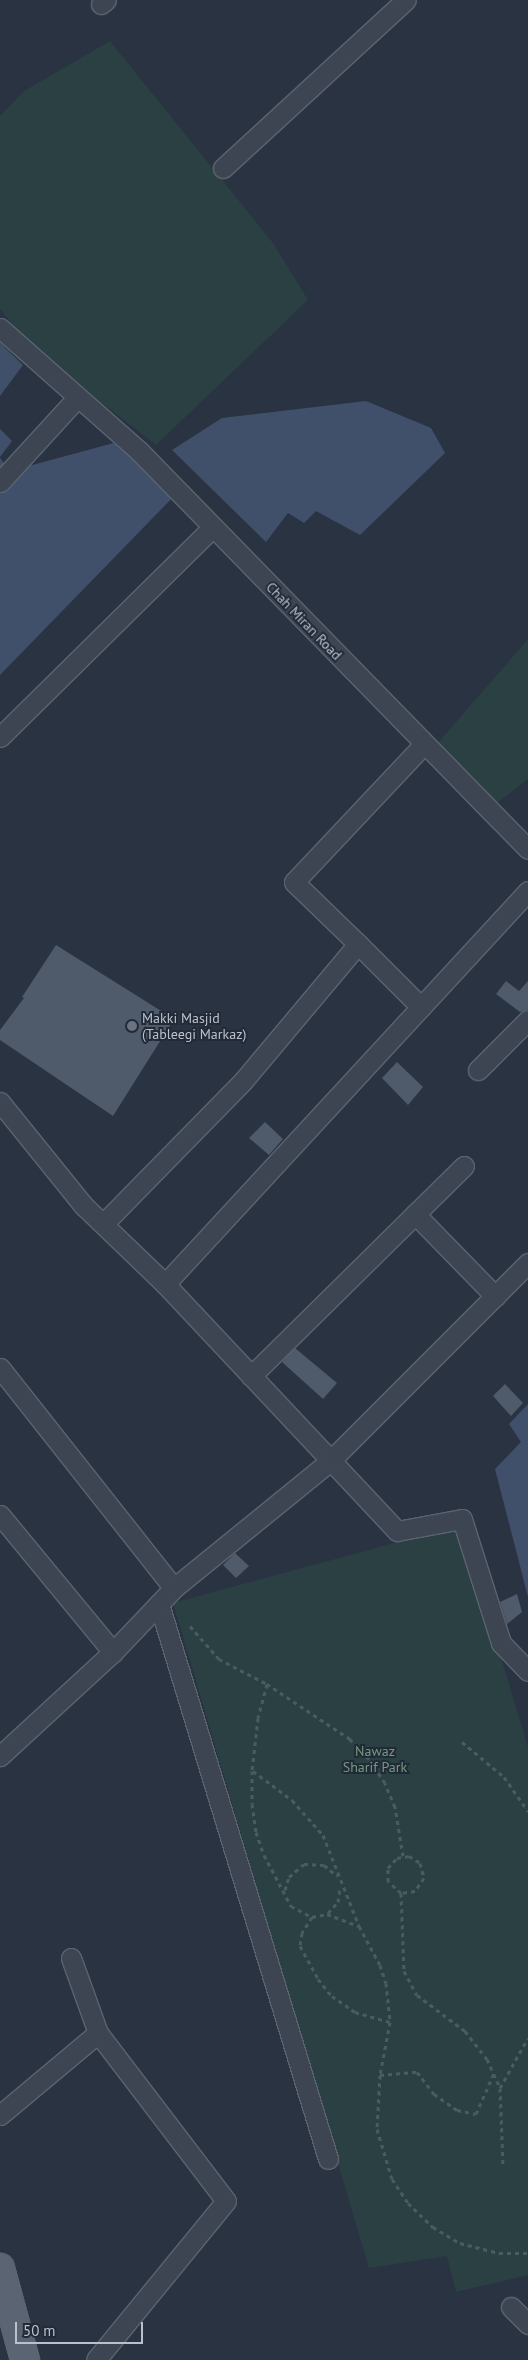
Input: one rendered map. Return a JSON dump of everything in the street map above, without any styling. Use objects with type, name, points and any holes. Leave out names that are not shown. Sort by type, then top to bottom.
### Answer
[{"type":"main road","points":[[0,2268],[24,2360]]},
{"type":"street","points":[[223,168],[406,0]]},
{"type":"street","name":"Chah Miran Road","points":[[0,328],[76,399],[140,452],[528,849]]},
{"type":"street","points":[[0,482],[76,399]]},
{"type":"street","points":[[0,737],[213,527]]},
{"type":"street","points":[[422,1007],[294,882],[424,744]]},
{"type":"street","points":[[165,1284],[528,890]]},
{"type":"street","points":[[103,1224],[243,1081],[358,944]]},
{"type":"street","points":[[478,1070],[528,1020]]},
{"type":"street","points":[[0,1102],[84,1206],[165,1284],[398,1532],[462,1519],[500,1644],[528,1671]]},
{"type":"street","points":[[251,1376],[464,1166]]},
{"type":"street","points":[[415,1214],[495,1296]]},
{"type":"street","points":[[0,1756],[113,1652],[174,1588],[330,1461],[528,1263]]},
{"type":"street","points":[[0,1368],[174,1588]]},
{"type":"street","points":[[0,1516],[113,1652]]},
{"type":"street","points":[[159,1604],[328,2159]]},
{"type":"street","points":[[71,1958],[98,2033],[226,2201],[96,2360]]},
{"type":"street","points":[[0,2115],[98,2033]]},
{"type":"street","points":[[512,2306],[528,2324]]},
{"type":"path","points":[[190,1626],[200,1641],[219,1659],[267,1684],[350,1739],[369,1759],[385,1783],[396,1808],[403,1856]]},
{"type":"path","points":[[267,1684],[258,1718],[252,1771],[252,1804],[256,1832],[264,1855],[285,1890],[291,1906],[312,1916],[327,1914],[359,1926]]},
{"type":"path","points":[[462,1742],[504,1777],[528,1812]]},
{"type":"path","points":[[252,1771],[310,1817],[323,1835],[339,1880],[359,1926],[380,1964],[386,1983],[390,2022],[380,2074],[377,2129],[382,2155],[392,2179],[408,2203],[433,2227],[460,2243],[499,2253],[528,2253]]},
{"type":"path","points":[[403,1856],[420,1864],[424,1878],[415,1891],[401,1893],[391,1887],[386,1875],[392,1862],[403,1856]]},
{"type":"path","points":[[285,1890],[289,1877],[304,1864],[324,1865],[339,1880],[338,1902],[327,1914]]},
{"type":"path","points":[[401,1893],[401,1956],[410,1984],[431,2007],[465,2030],[494,2072],[500,2088],[503,2165]]},
{"type":"path","points":[[312,1916],[302,1933],[300,1946],[318,1979],[332,1996],[355,2012],[390,2022]]},
{"type":"path","points":[[500,2088],[528,2038]]},
{"type":"path","points":[[380,2074],[417,2072],[430,2090],[457,2110],[476,2114],[494,2072]]},
{"type":"green space","points":[[110,41],[273,243],[308,300],[156,445],[93,396],[17,330],[0,309],[0,116],[24,91]]},
{"type":"green space","points":[[528,639],[528,779],[488,810],[431,751]]},
{"type":"green space","name":"Nawaz Sharif Park","points":[[461,1525],[528,1747],[528,2275],[456,2292],[447,2256],[369,2268],[173,1603]]},
{"type":"water","points":[[0,343],[23,365],[0,396]]},
{"type":"water","points":[[366,401],[431,428],[445,453],[360,535],[316,511],[304,523],[288,513],[266,542],[172,450],[222,418]]},
{"type":"water","points":[[0,429],[12,441],[0,457]]},
{"type":"water","points":[[125,440],[178,492],[0,675],[0,458],[10,471]]},
{"type":"water","points":[[528,1404],[528,1597],[495,1469],[521,1442],[509,1424]]},
{"type":"building","points":[[56,945],[174,1019],[113,1116],[0,1040],[0,1030],[24,998],[22,997]]},
{"type":"building","points":[[506,981],[519,991],[528,981],[528,1009],[520,1012],[496,994]]},
{"type":"building","points":[[397,1062],[423,1087],[408,1105],[382,1078]]},
{"type":"building","points":[[265,1122],[283,1139],[269,1155],[249,1138]]},
{"type":"building","points":[[295,1348],[337,1383],[323,1399],[282,1362]]},
{"type":"building","points":[[505,1384],[523,1403],[511,1416],[493,1396]]},
{"type":"building","points":[[235,1553],[249,1566],[236,1578],[223,1565]]},
{"type":"building","points":[[517,1594],[522,1612],[507,1624],[500,1602]]},
{"type":"place","name":"Makki Masjid (Tableegi Markaz)","points":[[132,1026]]}]
